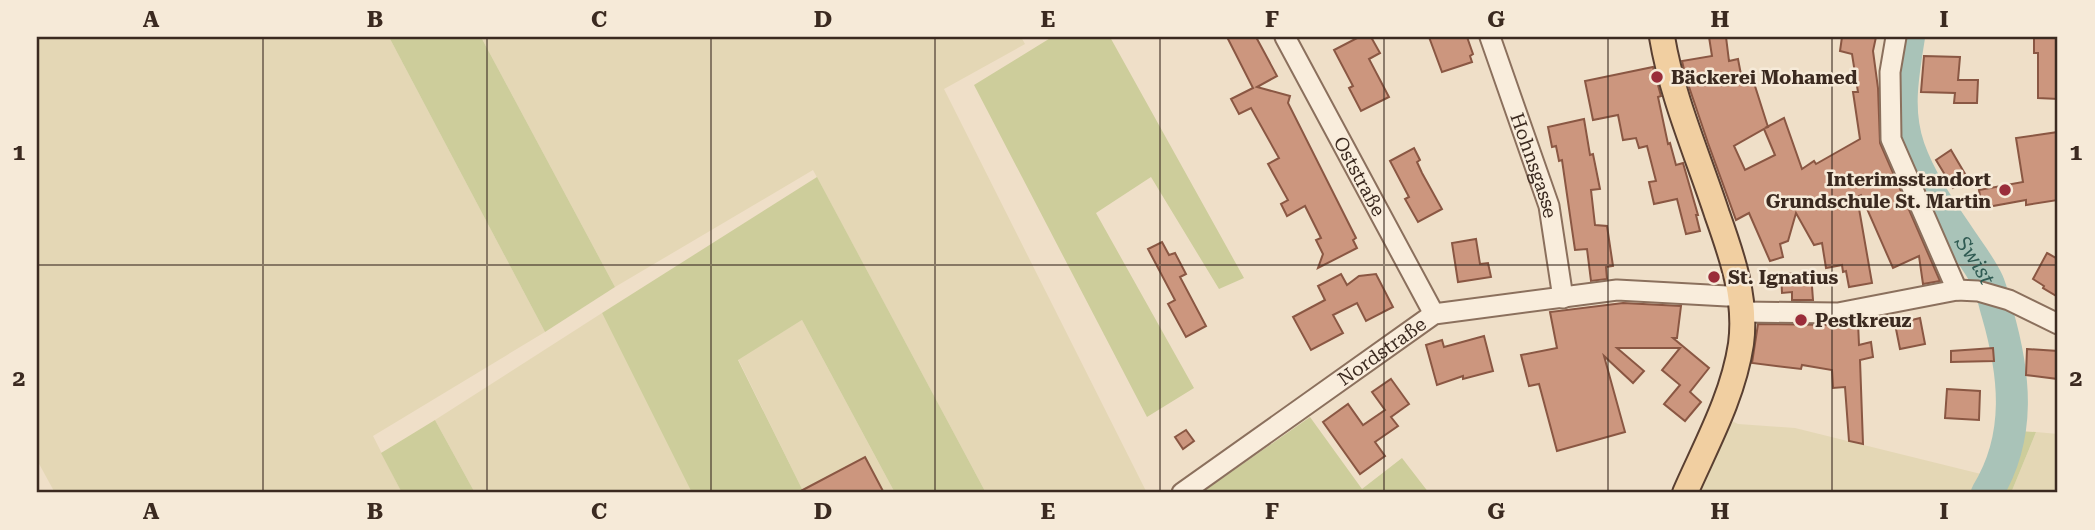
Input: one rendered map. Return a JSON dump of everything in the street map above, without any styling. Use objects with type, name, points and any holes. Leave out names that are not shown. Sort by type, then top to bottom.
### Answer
[{"type":"main road","points":[[1662,37],[1667,67],[1726,239],[1742,304],[1741,344],[1733,377],[1720,415],[1685,493]]},
{"type":"street","name":"Oststraße","points":[[1285,37],[1434,314]]},
{"type":"street","name":"Hohnsgasse","points":[[1489,37],[1549,206],[1563,298]]},
{"type":"street","points":[[1896,37],[1890,72],[1892,139],[1957,290]]},
{"type":"street","name":"Nordstraße","points":[[1182,493],[1434,314],[1617,290],[1727,296],[1742,304],[1838,313],[1957,290],[1978,292],[2012,302],[2058,324]]},
{"type":"shaded area","points":[[37,37],[389,37],[545,332],[373,436],[402,493],[55,493],[37,460]]},
{"type":"shaded area","points":[[481,37],[1021,37],[1025,44],[944,89],[1147,493],[986,493],[813,170],[615,287]]},
{"type":"shaded area","points":[[602,313],[692,493],[475,493],[435,420]]},
{"type":"shaded area","points":[[802,320],[895,493],[804,493],[738,359]]},
{"type":"shaded area","points":[[1726,418],[1738,424],[1795,428],[1985,475],[1973,493],[1696,493]]},
{"type":"shaded area","points":[[2036,432],[2058,434],[2058,493],[2011,493]]},
{"type":"green space","points":[[389,37],[481,37],[615,287],[545,332]]},
{"type":"green space","points":[[1052,37],[1110,37],[1244,278],[1219,289],[1151,177],[1096,213],[1194,388],[1147,417],[974,85]]},
{"type":"green space","points":[[817,177],[986,493],[895,493],[802,320],[738,360],[804,493],[692,493],[602,313]]},
{"type":"green space","points":[[1310,417],[1362,489],[1402,458],[1429,493],[1201,493]]},
{"type":"green space","points":[[435,420],[475,493],[402,493],[381,453]]},
{"type":"green space","points":[[2003,430],[2036,432],[2011,493],[1973,493],[1998,449]]},
{"type":"building","points":[[1227,37],[1256,37],[1277,76],[1257,87],[1290,96],[1288,103],[1356,238],[1353,240],[1357,248],[1318,268],[1323,254],[1316,240],[1321,238],[1305,206],[1287,216],[1281,204],[1288,200],[1268,164],[1279,158],[1251,108],[1239,114],[1231,99],[1253,88]]},
{"type":"building","points":[[1359,37],[1371,37],[1380,53],[1369,59],[1389,97],[1361,111],[1349,88],[1353,86],[1334,50]]},
{"type":"building","points":[[1429,37],[1467,37],[1473,54],[1470,56],[1472,62],[1442,72]]},
{"type":"building","points":[[1709,37],[1726,37],[1729,61],[1738,59],[1743,85],[1754,83],[1768,127],[1784,118],[1802,169],[1860,139],[1853,92],[1858,92],[1852,54],[1840,51],[1842,37],[1876,37],[1873,51],[1878,88],[1880,143],[1940,281],[1923,284],[1919,256],[1893,268],[1861,195],[1857,197],[1872,283],[1849,287],[1842,265],[1826,268],[1822,243],[1814,245],[1796,213],[1788,241],[1780,244],[1783,257],[1770,261],[1749,213],[1736,220],[1686,78],[1682,61],[1712,56]],"holes":[[[1764,129],[1775,155],[1745,170],[1734,146]]]},
{"type":"building","points":[[2034,37],[2058,37],[2058,99],[2038,98],[2038,53],[2034,53]]},
{"type":"building","points":[[1924,56],[1960,57],[1958,80],[1978,80],[1977,103],[1954,103],[1955,93],[1921,92]]},
{"type":"building","points":[[1653,67],[1661,96],[1658,97],[1668,144],[1670,143],[1676,165],[1683,163],[1700,231],[1686,234],[1677,199],[1654,204],[1649,182],[1656,181],[1647,146],[1639,148],[1636,138],[1623,140],[1618,115],[1593,120],[1585,81]]},
{"type":"building","points":[[1584,119],[1590,155],[1593,154],[1600,189],[1591,190],[1595,225],[1607,226],[1613,266],[1606,267],[1607,279],[1591,281],[1587,249],[1575,250],[1562,160],[1559,161],[1556,146],[1552,147],[1548,127]]},
{"type":"building","points":[[2058,132],[2058,200],[2026,205],[2026,200],[1982,208],[1979,190],[2023,182],[2016,138]]},
{"type":"building","points":[[1414,148],[1422,173],[1442,209],[1418,222],[1405,199],[1409,197],[1390,161]]},
{"type":"building","points":[[1951,150],[1968,179],[1953,188],[1936,160]]},
{"type":"building","points":[[1476,239],[1480,264],[1488,263],[1491,277],[1458,282],[1452,243]]},
{"type":"building","points":[[1162,242],[1169,255],[1175,253],[1186,274],[1180,277],[1206,326],[1186,337],[1168,304],[1175,300],[1148,249]]},
{"type":"building","points":[[2047,253],[2058,259],[2058,297],[2033,279]]},
{"type":"building","points":[[1811,273],[1813,300],[1792,300],[1792,292],[1782,293],[1781,274]]},
{"type":"building","points":[[1341,274],[1347,285],[1359,276],[1376,274],[1393,307],[1366,321],[1357,303],[1333,315],[1343,333],[1311,350],[1293,317],[1325,300],[1318,286]]},
{"type":"building","points":[[1623,303],[1681,306],[1677,338],[1673,338],[1709,368],[1690,392],[1701,402],[1685,421],[1664,404],[1680,385],[1662,370],[1680,348],[1617,348],[1644,371],[1633,383],[1604,356],[1625,432],[1557,451],[1539,384],[1529,386],[1521,355],[1557,348],[1550,312]]},
{"type":"building","points":[[1920,318],[1925,344],[1900,349],[1895,324]]},
{"type":"building","points":[[1858,322],[1859,345],[1871,342],[1873,357],[1860,360],[1863,444],[1849,441],[1845,387],[1833,388],[1832,370],[1802,365],[1801,369],[1752,363],[1758,324],[1838,325]]},
{"type":"building","points":[[1484,336],[1493,371],[1463,379],[1463,376],[1437,385],[1426,345],[1442,340],[1444,347]]},
{"type":"building","points":[[1993,348],[1994,361],[1951,362],[1951,351]]},
{"type":"building","points":[[2027,349],[2058,351],[2058,379],[2026,375]]},
{"type":"building","points":[[1391,379],[1409,404],[1391,417],[1398,426],[1375,442],[1385,456],[1360,474],[1323,422],[1348,404],[1363,425],[1385,410],[1372,392]]},
{"type":"building","points":[[1947,389],[1980,391],[1979,420],[1945,418]]},
{"type":"building","points":[[1186,430],[1194,441],[1183,449],[1175,437]]},
{"type":"building","points":[[865,457],[884,493],[797,493]]},
{"type":"waterway","name":"Swist","points":[[1909,37],[1902,107],[1909,148],[1932,196],[1988,282],[2008,358],[2012,404],[2010,427],[2006,449],[1987,493]]},
{"type":"place","name":"Bäckerei Mohamed","points":[[1657,77]]},
{"type":"place","name":"Interimsstandort Grundschule St. Martin","points":[[2005,190]]},
{"type":"place","name":"St. Ignatius","points":[[1714,277]]},
{"type":"place","name":"Pestkreuz","points":[[1801,320]]}]
